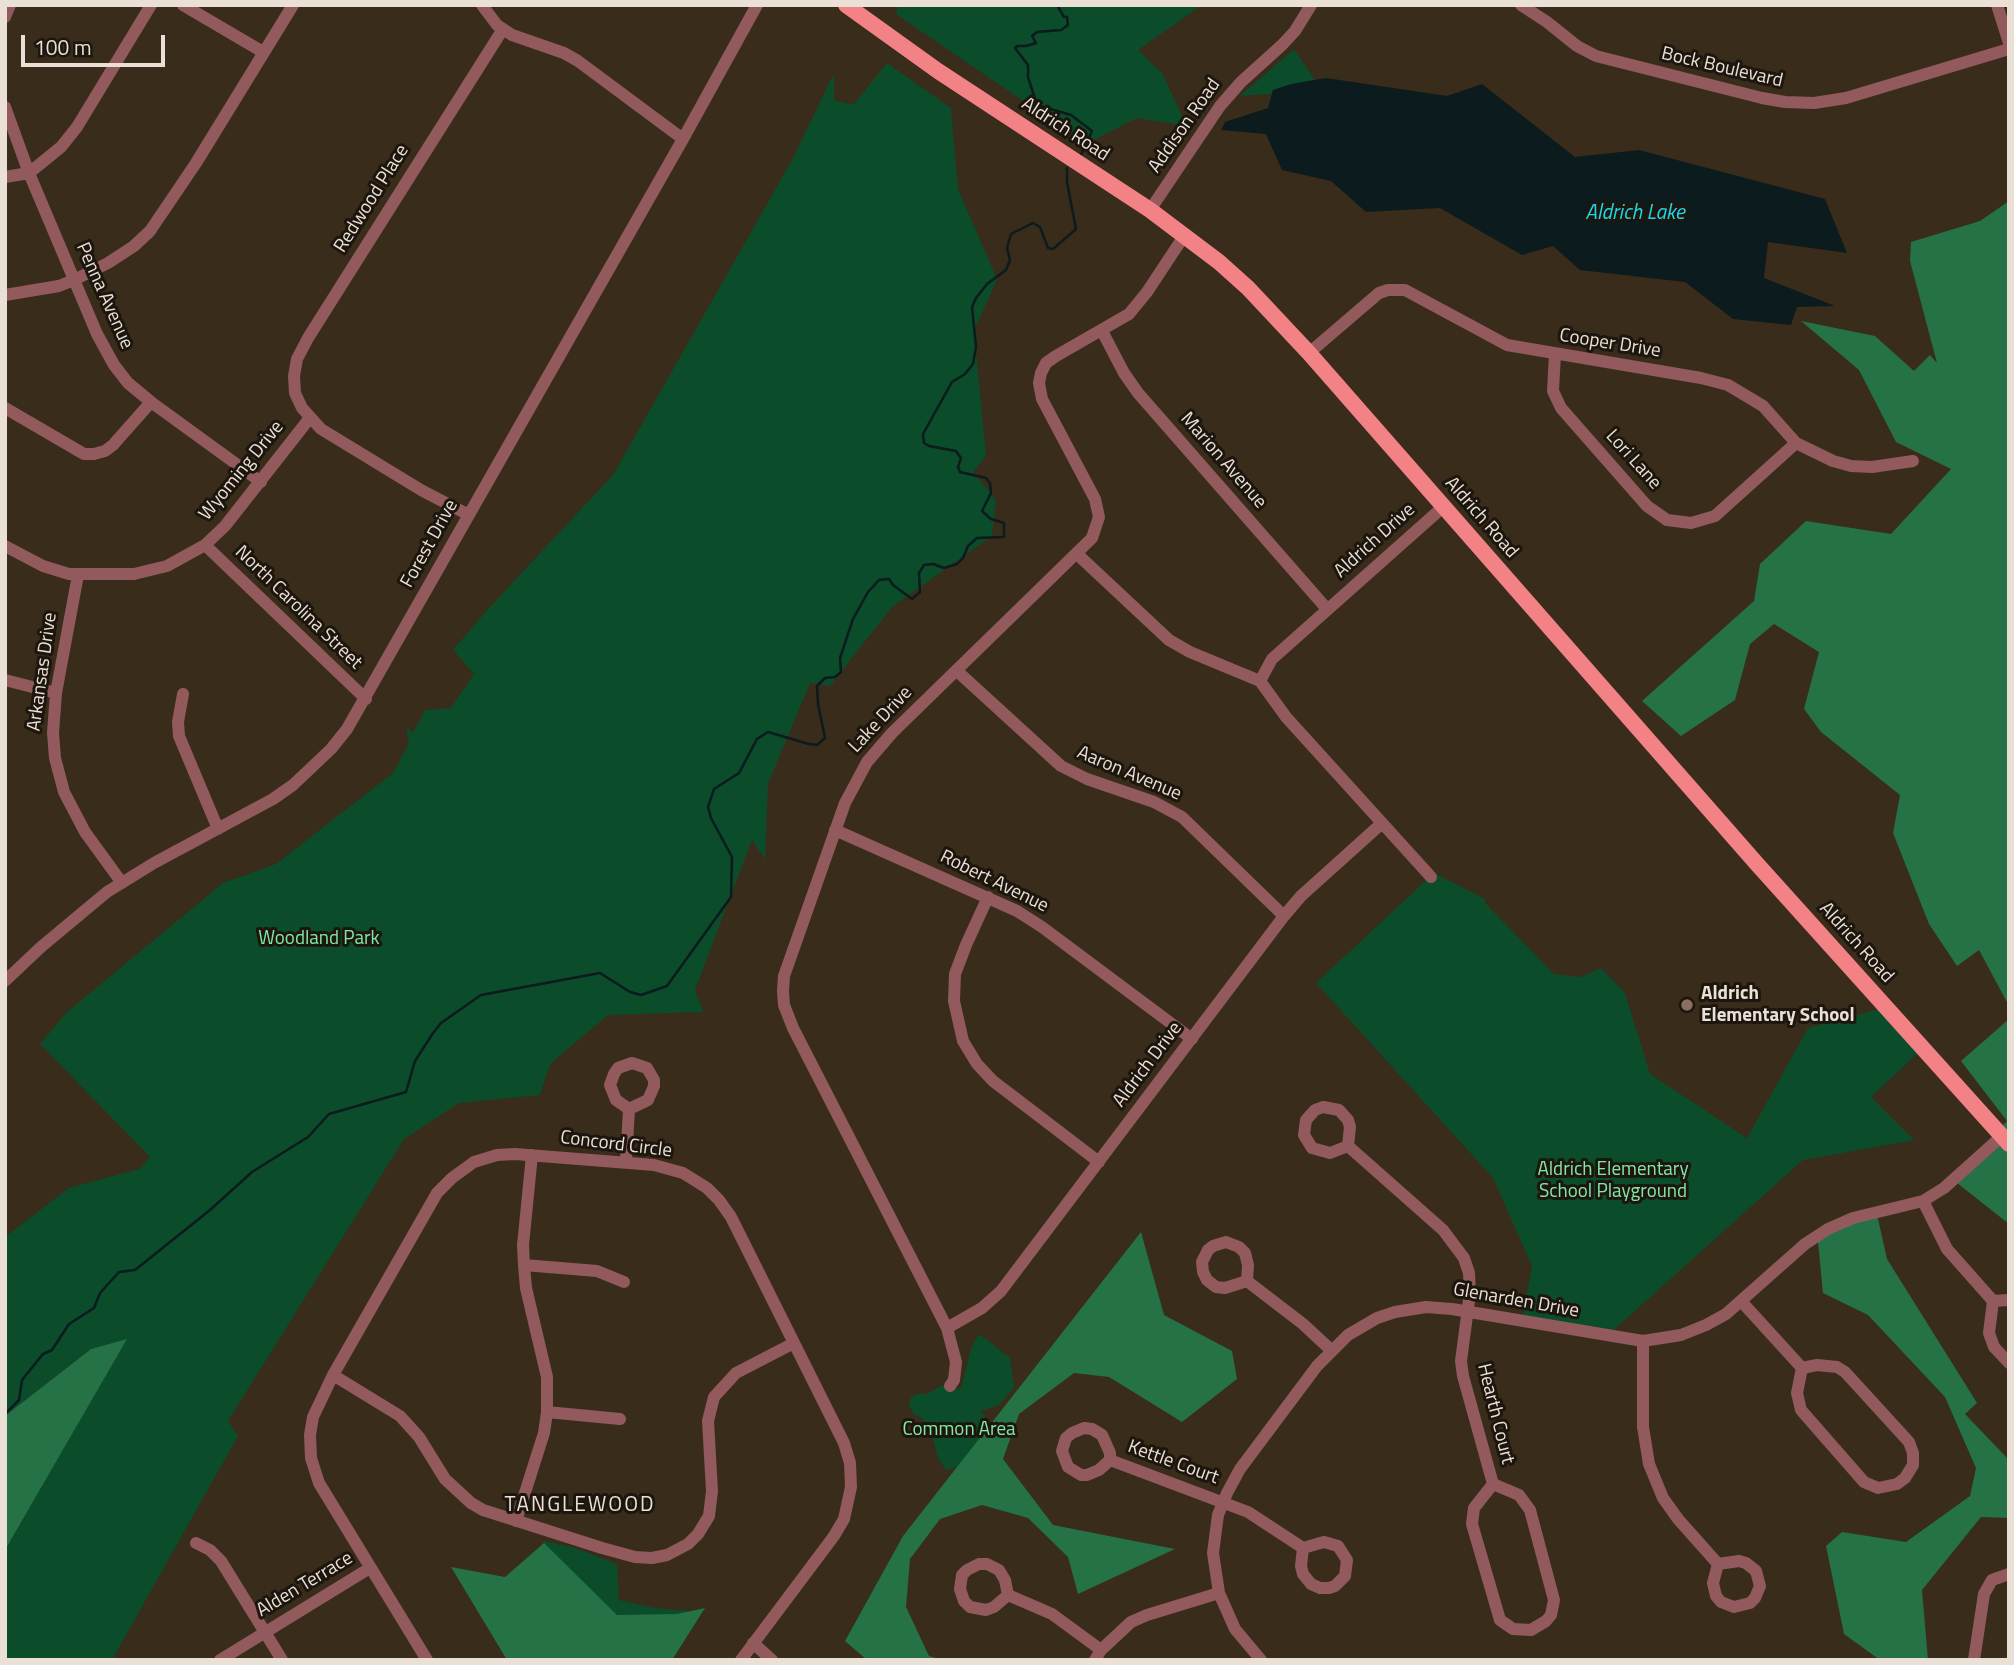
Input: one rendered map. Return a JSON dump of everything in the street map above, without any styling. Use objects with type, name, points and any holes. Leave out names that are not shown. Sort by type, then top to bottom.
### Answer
[{"type":"main road","name":"Aldrich Road","points":[[846,5],[938,72],[1150,210],[1248,288],[2005,1140]]},
{"type":"street","points":[[5,177],[29,173],[61,147],[77,127],[151,5]]},
{"type":"street","points":[[183,5],[263,52]]},
{"type":"street","points":[[5,295],[59,286],[74,280],[108,263],[134,246],[150,231],[196,163],[293,5]]},
{"type":"street","points":[[482,5],[497,25],[512,35],[564,53],[578,61],[683,139]]},
{"type":"street","name":"Forest Drive","points":[[7,976],[78,915],[122,883],[274,799],[331,749],[366,699],[757,5]]},
{"type":"street","name":"Addison Road","points":[[1150,210],[1220,106],[1241,82],[1282,46],[1311,5]]},
{"type":"street","name":"Bock Boulevard","points":[[1521,5],[1577,46],[1596,56],[1762,99],[1785,102],[1814,103],[1846,98],[2009,49]]},
{"type":"street","points":[[1997,5],[2009,43]]},
{"type":"street","name":"Redwood Place","points":[[309,419],[295,393],[297,359],[503,29]]},
{"type":"street","name":"Penna Avenue","points":[[5,107],[29,173],[74,280],[97,334],[114,365],[128,383],[151,402],[261,482]]},
{"type":"street","name":"Lake Drive","points":[[950,1386],[954,1380],[956,1362],[947,1328],[793,1028],[784,1005],[787,966],[849,792],[867,762],[892,733],[1092,538],[1097,528],[1098,510],[1093,493],[1042,398],[1039,383],[1043,369],[1051,359],[1122,319],[1137,305],[1184,236]]},
{"type":"street","name":"Cooper Drive","points":[[1309,354],[1379,293],[1396,289],[1411,292],[1498,342],[1728,385],[1763,406],[1796,443],[1833,461],[1851,466],[1888,466],[1913,461]]},
{"type":"street","name":"Marion Avenue","points":[[1102,331],[1124,373],[1139,393],[1327,609]]},
{"type":"street","name":"Lori Lane","points":[[1555,354],[1553,391],[1561,408],[1647,506],[1667,520],[1691,523],[1714,516],[1796,443]]},
{"type":"street","points":[[5,408],[83,454],[93,454],[105,451],[113,445],[151,402]]},
{"type":"street","points":[[309,419],[421,490],[469,515]]},
{"type":"street","name":"Wyoming Drive","points":[[5,546],[43,566],[69,574],[134,575],[167,566],[205,545],[242,507],[309,419]]},
{"type":"street","name":"Aldrich Drive","points":[[1260,681],[1272,659],[1443,507]]},
{"type":"street","name":"North Carolina Street","points":[[205,545],[366,699]]},
{"type":"street","points":[[1077,554],[1169,640],[1190,652],[1260,681],[1286,717],[1431,877]]},
{"type":"street","name":"Arkansas Drive","points":[[78,575],[56,693],[53,733],[55,758],[64,792],[85,832],[122,883]]},
{"type":"street","name":"Aaron Avenue","points":[[957,671],[1061,766],[1087,779],[1154,802],[1182,817],[1284,916]]},
{"type":"street","points":[[5,680],[56,693]]},
{"type":"street","points":[[183,694],[178,722],[179,736],[218,829]]},
{"type":"street","name":"Aldrich Drive","points":[[947,1328],[982,1308],[1002,1291],[1284,916],[1301,896],[1381,824]]},
{"type":"street","name":"Robert Avenue","points":[[835,830],[988,897],[1042,927],[1192,1039]]},
{"type":"street","points":[[988,897],[965,945],[956,974],[954,1001],[963,1041],[976,1064],[993,1081],[1099,1162]]},
{"type":"street","points":[[626,1161],[629,1109]]},
{"type":"street","name":"Glenarden Drive","points":[[1261,1660],[1235,1629],[1219,1594],[1213,1553],[1216,1526],[1223,1502],[1240,1469],[1331,1350],[1348,1335],[1395,1312],[1426,1307],[1643,1341],[1695,1330],[1726,1314],[1805,1244],[1828,1229],[1853,1218],[1923,1201],[1951,1184],[2005,1140]]},
{"type":"street","name":"Hearth Court","points":[[1348,1146],[1451,1237],[1464,1258],[1469,1273],[1469,1312],[1461,1351],[1463,1376],[1493,1484]]},
{"type":"street","name":"Concord Circle","points":[[332,1375],[430,1205],[443,1186],[464,1168],[485,1158],[507,1154],[532,1155],[626,1161],[665,1167],[699,1182],[719,1200],[731,1217],[844,1443],[850,1463],[850,1497],[844,1518],[834,1536],[741,1660]]},
{"type":"street","points":[[516,1521],[544,1433],[547,1412],[547,1377],[526,1288],[524,1265],[523,1245],[532,1155]]},
{"type":"street","points":[[1923,1201],[1947,1249],[1993,1301],[1989,1333],[1991,1340],[2009,1363]]},
{"type":"street","points":[[524,1265],[597,1270],[624,1282]]},
{"type":"street","points":[[1247,1281],[1303,1324],[1331,1350]]},
{"type":"street","points":[[1993,1301],[2009,1300]]},
{"type":"street","points":[[1741,1301],[1802,1368]]},
{"type":"street","points":[[1643,1341],[1643,1427],[1649,1464],[1663,1498],[1718,1564]]},
{"type":"street","points":[[332,1375],[400,1416],[419,1437],[444,1479],[459,1494],[483,1510],[635,1557],[662,1557],[678,1550],[698,1534],[711,1505],[708,1420],[714,1397],[736,1373],[794,1343]]},
{"type":"street","points":[[1828,1366],[1845,1372],[1909,1442],[1914,1459],[1905,1478],[1885,1489],[1864,1482],[1801,1410],[1797,1393],[1802,1368],[1828,1366]]},
{"type":"street","name":"Alden Terrace","points":[[220,1660],[370,1568],[324,1493],[311,1458],[310,1435],[313,1417],[332,1375]]},
{"type":"street","points":[[547,1412],[620,1419]]},
{"type":"street","name":"Kettle Court","points":[[1110,1460],[1260,1518],[1303,1548]]},
{"type":"street","name":"Hearth Court","points":[[1493,1484],[1519,1495],[1530,1510],[1555,1600],[1551,1615],[1531,1630],[1513,1629],[1500,1620],[1472,1524],[1474,1508],[1493,1484]]},
{"type":"street","points":[[196,1543],[210,1550],[221,1561],[282,1660]]},
{"type":"street","points":[[370,1568],[427,1660]]},
{"type":"street","points":[[1974,1660],[1984,1594],[1992,1580],[2009,1574]]},
{"type":"street","points":[[1008,1595],[1052,1614],[1098,1655],[1123,1628],[1140,1618],[1219,1594]]},
{"type":"street","points":[[753,1643],[772,1660]]},
{"type":"green space","points":[[898,5],[1202,5],[1138,50],[1162,73],[1187,126],[1137,118],[1086,144],[896,14]]},
{"type":"green space","points":[[1294,49],[1315,80],[1273,90],[1271,94],[1240,96]]},
{"type":"green space","name":"Woodland Park","points":[[887,63],[951,108],[958,189],[997,279],[974,331],[986,456],[973,472],[996,500],[992,536],[892,607],[830,686],[810,683],[768,784],[765,859],[752,840],[695,990],[703,1012],[608,1015],[550,1064],[540,1095],[459,1103],[404,1139],[228,1421],[238,1436],[112,1660],[5,1660],[5,1550],[126,1340],[91,1349],[5,1416],[5,1237],[69,1188],[139,1169],[150,1157],[40,1044],[67,1012],[223,883],[276,864],[393,773],[409,743],[406,727],[413,733],[425,710],[451,708],[474,674],[453,650],[613,475],[792,160],[834,73],[834,100],[853,105]]},
{"type":"green space","points":[[2009,201],[2009,1006],[1979,950],[1957,966],[1929,924],[1893,833],[1900,795],[1821,732],[1804,709],[1819,652],[1774,624],[1750,644],[1735,700],[1681,736],[1642,701],[1754,601],[1760,564],[1806,521],[1891,534],[1951,469],[1896,442],[1859,370],[1801,321],[1875,336],[1914,371],[1930,355],[1937,363],[1910,261],[1911,242],[1980,221]]},
{"type":"green space","name":"Aldrich Elementary School Playground","points":[[1434,873],[1485,899],[1485,903],[1554,974],[1581,977],[1601,968],[1625,993],[1650,1074],[1747,1138],[1808,1028],[1887,1007],[1922,1049],[1871,1097],[1914,1140],[1803,1160],[1608,1335],[1522,1319],[1532,1266],[1493,1178],[1316,983]]},
{"type":"green space","points":[[2009,1019],[2009,1224],[1952,1179],[2007,1121],[1961,1061]]},
{"type":"green space","points":[[1876,1210],[1887,1259],[1977,1403],[1965,1414],[2009,1460],[2009,1518],[1981,1517],[1922,1590],[1928,1660],[1880,1660],[1844,1634],[1826,1546],[1842,1532],[1906,1542],[1970,1496],[1976,1468],[1945,1397],[1868,1315],[1823,1293],[1817,1232]]},
{"type":"green space","points":[[1141,1232],[1164,1315],[1232,1351],[1237,1379],[1182,1422],[1109,1377],[1074,1373],[1019,1414],[1003,1459],[1053,1525],[1175,1549],[1078,1594],[1068,1557],[1028,1518],[982,1505],[940,1519],[910,1559],[906,1607],[929,1656],[942,1660],[867,1660],[845,1641],[903,1536]]},
{"type":"green space","name":"Common Area","points":[[981,1335],[1010,1358],[1014,1388],[999,1405],[981,1411],[994,1433],[961,1466],[946,1470],[938,1458],[931,1432],[923,1419],[914,1414],[909,1406],[911,1397],[927,1394],[943,1385],[961,1389],[971,1348]]},
{"type":"green space","points":[[127,1339],[5,1550],[5,1416],[91,1349]]},
{"type":"green space","points":[[544,1541],[572,1547],[617,1564],[619,1600],[655,1608],[690,1611],[624,1646],[536,1585]]},
{"type":"green space","points":[[544,1543],[617,1615],[677,1614],[705,1608],[672,1660],[507,1660],[451,1567],[505,1577]]},
{"type":"water","name":"Aldrich Lake","points":[[1326,78],[1447,96],[1482,84],[1575,157],[1639,150],[1825,199],[1847,253],[1768,242],[1764,278],[1835,306],[1797,307],[1791,325],[1733,319],[1685,282],[1580,270],[1553,246],[1522,255],[1440,208],[1366,212],[1331,181],[1282,170],[1266,134],[1221,130],[1225,122],[1268,108],[1273,90]]},
{"type":"waterway","points":[[1057,5],[1064,17],[1067,17],[1068,25],[1061,30],[1037,32],[1032,36],[1036,43],[1015,48],[1028,65],[1028,77],[1040,106],[1071,115],[1092,131],[1080,157]]},
{"type":"waterway","points":[[5,1414],[19,1400],[22,1380],[43,1354],[52,1350],[69,1324],[94,1308],[100,1293],[119,1272],[135,1270],[210,1210],[252,1172],[308,1137],[329,1114],[406,1092],[415,1061],[433,1033],[441,1023],[481,995],[600,973],[630,992],[641,995],[667,986],[731,897],[732,857],[708,807],[714,789],[739,773],[757,739],[768,732],[817,745],[825,738],[817,686],[825,678],[835,677],[841,672],[840,658],[853,619],[868,592],[879,580],[889,579],[912,599],[920,592],[919,573],[924,565],[933,564],[944,568],[957,564],[968,546],[977,538],[1004,537],[1004,523],[991,519],[982,511],[991,493],[990,483],[986,478],[960,472],[958,467],[961,458],[956,451],[929,446],[924,443],[923,434],[952,382],[965,374],[973,364],[976,347],[972,307],[987,284],[1006,270],[1010,260],[1007,248],[1011,234],[1033,223],[1040,227],[1048,248],[1053,249],[1076,229],[1067,168]]},
{"type":"place","name":"Aldrich Elementary School","points":[[1687,1005]]},
{"type":"district","name":"TANGLEWOOD","points":[[580,1506]]}]
